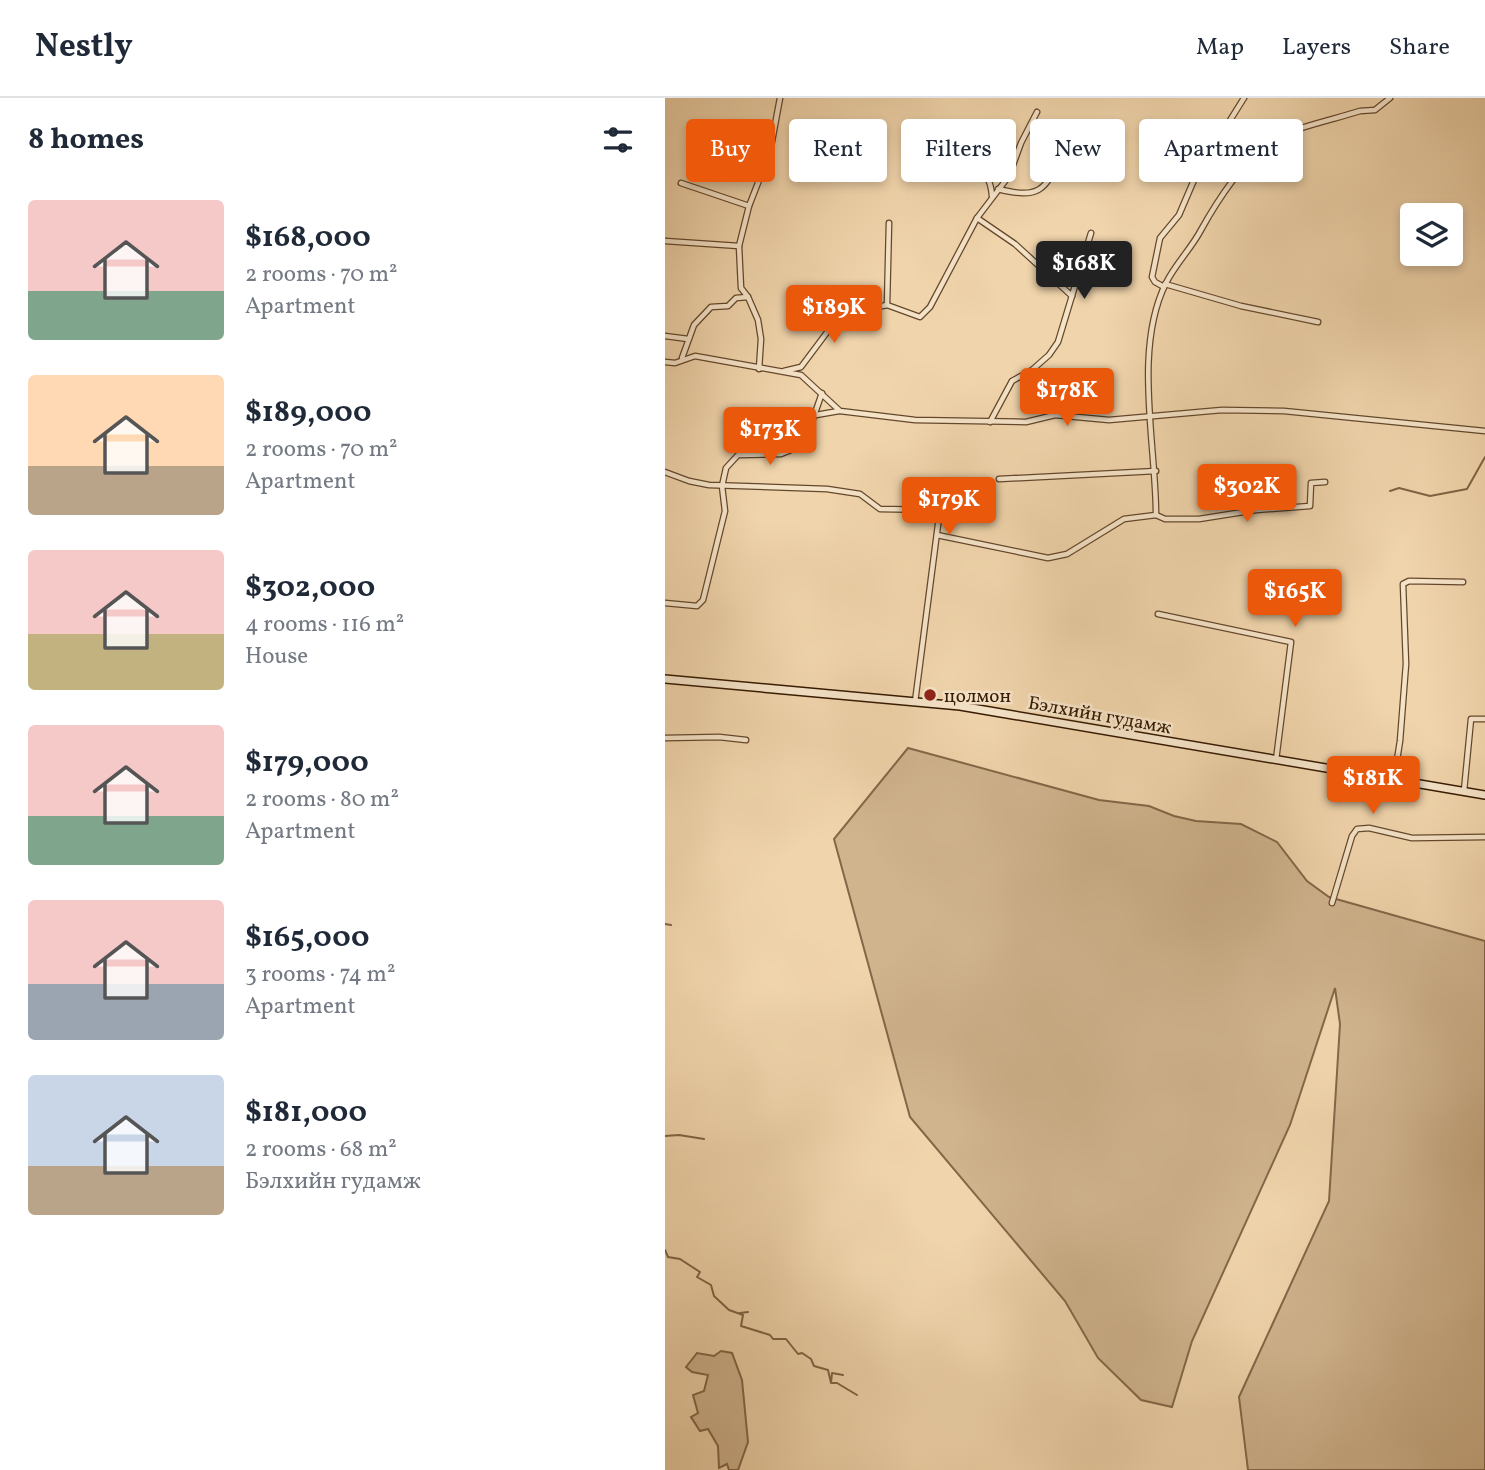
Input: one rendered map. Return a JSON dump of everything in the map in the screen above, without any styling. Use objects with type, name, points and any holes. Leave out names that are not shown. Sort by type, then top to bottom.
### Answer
[{"type":"main road","name":"Бэлхийн гудамж","points":[[665,679],[974,708],[1485,795]]},
{"type":"street","points":[[759,369],[761,339],[758,320],[738,277],[739,246],[749,206],[770,152],[780,98]]},
{"type":"street","points":[[1244,98],[1197,173],[1179,215],[1160,238],[1152,277],[1155,282],[1241,306],[1318,321]]},
{"type":"street","points":[[1156,515],[1156,471],[1150,415],[1152,326],[1165,285],[1192,247],[1214,207],[1234,180],[1270,141],[1277,136],[1360,111],[1375,110],[1390,98]]},
{"type":"street","points":[[783,372],[801,367],[834,323],[859,311],[887,305],[920,317],[930,306],[977,218],[1009,176],[1021,143],[1038,113]]},
{"type":"street","points":[[990,182],[992,197]]},
{"type":"street","points":[[997,189],[1025,195],[1042,188],[1047,182]]},
{"type":"street","points":[[681,183],[749,206]]},
{"type":"street","points":[[977,218],[1015,244],[1072,296]]},
{"type":"street","points":[[887,305],[889,223]]},
{"type":"street","points":[[990,422],[1012,381],[1032,370],[1049,355],[1058,342],[1091,233]]},
{"type":"street","points":[[665,241],[739,246]]},
{"type":"street","points":[[682,359],[694,325],[711,307],[728,306],[736,298],[748,298]]},
{"type":"street","points":[[665,336],[688,339]]},
{"type":"street","points":[[665,362],[675,363],[695,356],[801,375],[840,411]]},
{"type":"street","points":[[665,603],[697,606],[703,600],[725,511],[722,486],[726,468],[734,457],[741,454],[787,453],[808,433],[822,393]]},
{"type":"street","points":[[816,415],[840,411],[915,419],[1026,422],[1055,415],[1109,419],[1222,410],[1284,411],[1485,431]]},
{"type":"street","points":[[999,479],[1156,471]]},
{"type":"street","points":[[665,472],[689,481],[722,486],[827,489],[860,494],[880,509],[936,510],[939,517],[915,702]]},
{"type":"street","points":[[937,535],[1048,558],[1067,554],[1123,519],[1156,515],[1165,519],[1199,519],[1256,510],[1310,506],[1311,483],[1325,482]]},
{"type":"street","points":[[1394,779],[1400,741],[1405,664],[1403,584],[1409,581],[1463,582]]},
{"type":"street","points":[[1158,614],[1291,642],[1276,760]]},
{"type":"street","points":[[1464,792],[1471,719],[1485,719]]},
{"type":"street","points":[[665,738],[719,737],[746,740]]},
{"type":"street","points":[[1332,903],[1352,836],[1357,830],[1369,828],[1412,838],[1485,837]]},
{"type":"shaded area","points":[[908,748],[1099,800],[1149,806],[1196,821],[1241,824],[1277,842],[1307,881],[1329,897],[1485,941],[1485,1470],[1248,1470],[1239,1397],[1329,1201],[1340,1024],[1335,988],[1290,1125],[1192,1341],[1172,1407],[1141,1400],[1098,1358],[1065,1301],[910,1117],[834,839]]},
{"type":"shaded area","points":[[721,1351],[732,1353],[742,1380],[748,1442],[738,1470],[729,1470],[727,1464],[719,1468],[718,1446],[708,1429],[700,1431],[691,1417],[698,1413],[693,1395],[704,1391],[708,1375],[692,1372],[686,1367],[697,1353],[714,1356]]},
{"type":"waterway","points":[[1390,491],[1399,488],[1430,496],[1467,489],[1485,457]]},
{"type":"waterway","points":[[665,924],[671,925]]},
{"type":"waterway","points":[[665,1136],[704,1139]]},
{"type":"waterway","points":[[665,1250],[668,1257],[680,1259],[700,1272],[697,1277],[711,1285],[714,1296],[729,1310],[743,1315],[741,1326],[770,1335],[773,1339],[786,1339],[798,1354],[802,1353],[811,1359],[814,1366],[828,1370],[831,1383],[832,1373],[843,1375]]},
{"type":"waterway","points":[[740,1313],[748,1312]]},
{"type":"waterway","points":[[832,1383],[837,1383],[857,1395]]},
{"type":"place","name":"цолмон","points":[[930,695]]}]
